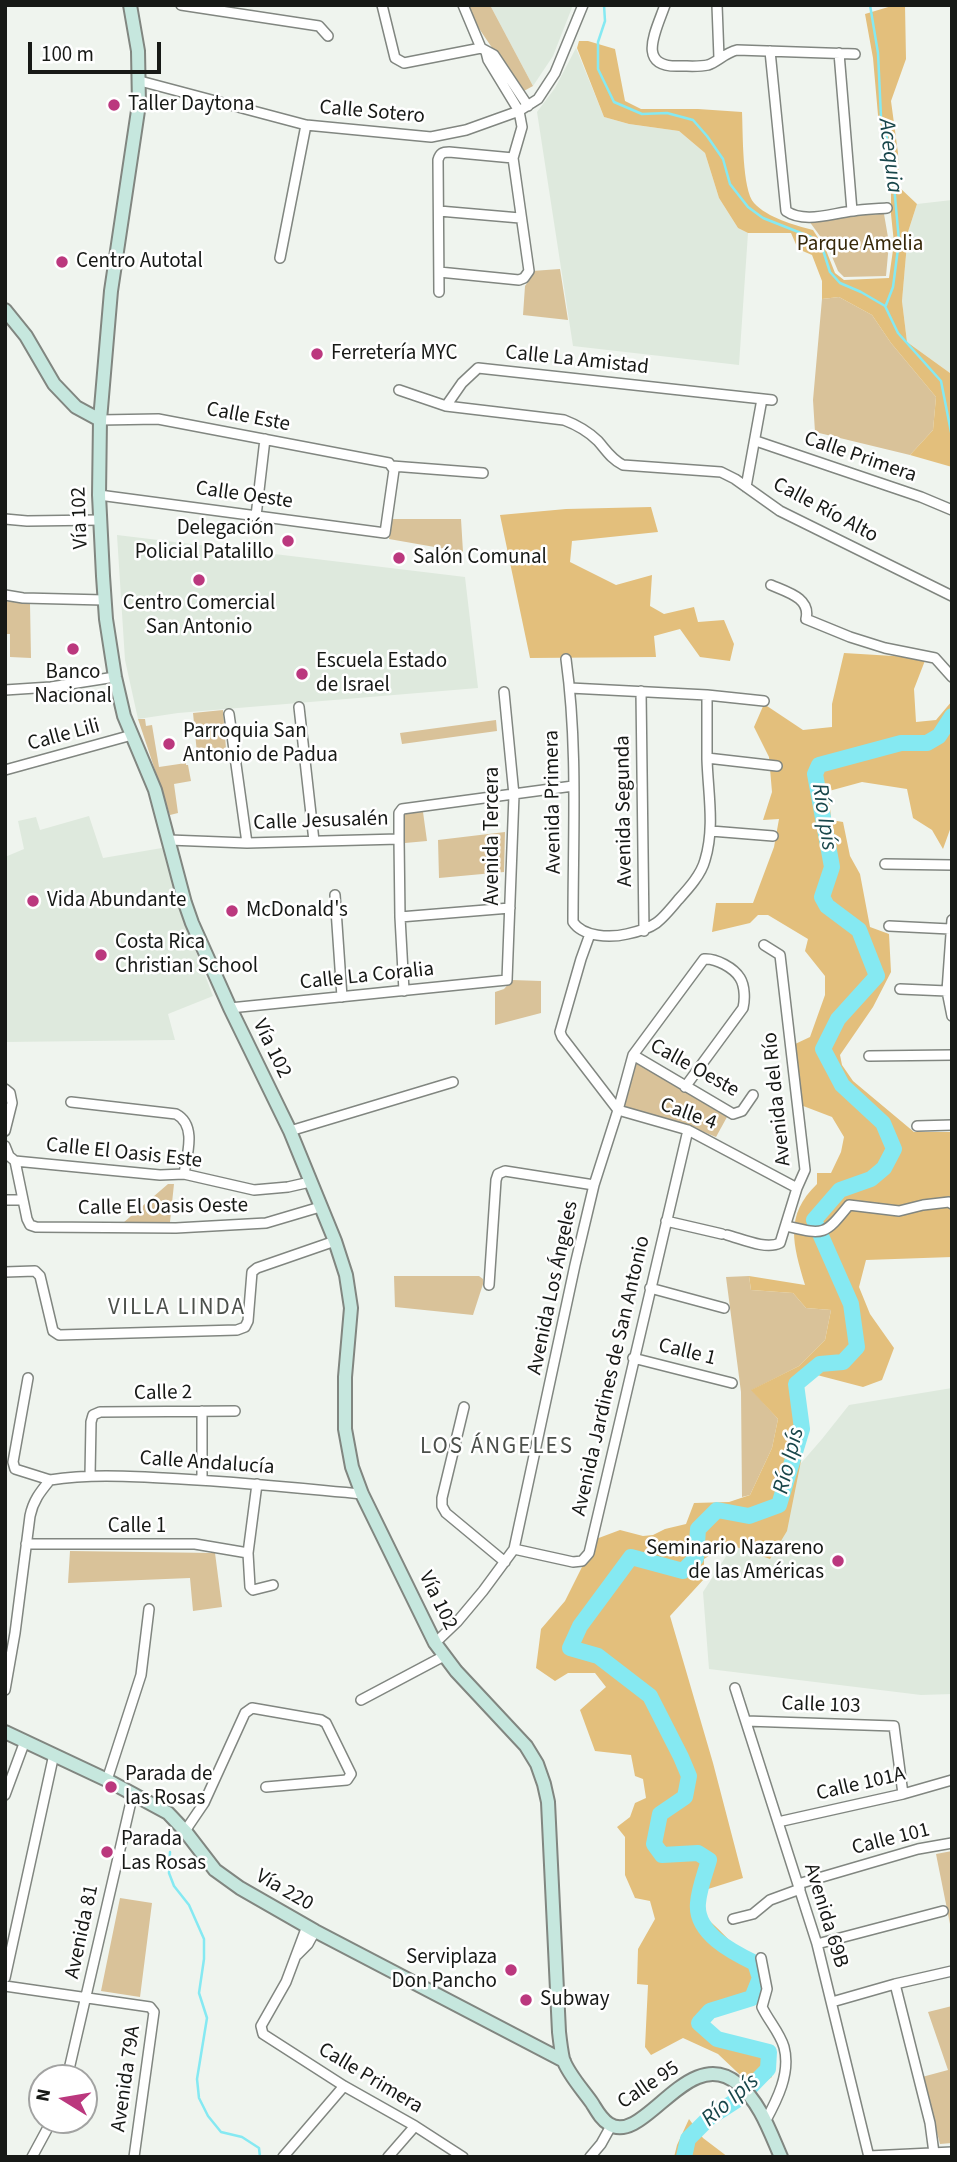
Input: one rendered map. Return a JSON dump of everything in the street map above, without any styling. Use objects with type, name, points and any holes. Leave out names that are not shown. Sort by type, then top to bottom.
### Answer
[{"type":"main road","name":"Vía 102","points":[[130,5],[138,51],[139,104],[111,291],[100,420],[99,495],[104,600],[115,677],[124,716],[155,790],[185,903],[230,1007],[290,1131],[346,1275],[351,1308],[345,1377],[345,1429],[352,1467],[362,1494],[435,1643],[526,1746],[537,1764],[544,1784],[548,1802],[559,2032],[564,2061]]},
{"type":"main road","points":[[5,310],[26,337],[54,384],[76,407],[100,420]]},
{"type":"main road","name":"Vía 220","points":[[5,1732],[107,1780],[168,1813],[215,1870],[240,1888],[564,2061]]},
{"type":"main road","points":[[540,2050],[551,2046],[559,2032]]},
{"type":"main road","name":"Calle 95","points":[[564,2061],[601,2116],[611,2126],[624,2127],[644,2117],[681,2086],[698,2076],[713,2072],[729,2077],[740,2085],[759,2109],[781,2157]]},
{"type":"street","points":[[181,5],[319,26],[328,36]]},
{"type":"street","points":[[382,5],[395,58],[399,61],[404,63],[484,50]]},
{"type":"street","points":[[439,272],[519,280],[529,271],[513,158],[522,127],[523,108],[488,60],[463,5]]},
{"type":"street","name":"Calle Sotero","points":[[140,81],[306,125],[431,137],[466,130],[523,108],[538,99],[555,73],[583,5]]},
{"type":"street","points":[[665,5],[652,45],[652,55],[657,63],[667,67],[712,64],[737,50],[855,54]]},
{"type":"street","points":[[717,5],[719,58]]},
{"type":"street","points":[[770,51],[786,211],[794,217],[828,216],[887,208]]},
{"type":"street","points":[[839,53],[852,211]]},
{"type":"street","points":[[280,258],[306,125]]},
{"type":"street","points":[[439,292],[438,160],[443,152],[513,158]]},
{"type":"street","points":[[439,211],[520,218]]},
{"type":"street","name":"Calle La Amistad","points":[[446,406],[461,383],[478,368],[767,399],[756,441]]},
{"type":"street","points":[[399,390],[446,406]]},
{"type":"street","name":"Calle Río Alto","points":[[446,406],[564,420],[589,432],[609,456],[623,465],[721,472],[780,511],[952,596]]},
{"type":"street","name":"Calle Este","points":[[100,420],[158,419],[391,464],[483,473]]},
{"type":"street","points":[[256,516],[265,439]]},
{"type":"street","points":[[746,487],[756,441]]},
{"type":"street","name":"Calle Primera","points":[[756,441],[952,510]]},
{"type":"street","name":"Calle Oeste","points":[[99,495],[385,533],[394,471],[391,464]]},
{"type":"street","points":[[5,519],[100,520]]},
{"type":"street","points":[[771,585],[802,600],[806,608],[804,622],[885,648],[934,658],[952,677]]},
{"type":"street","points":[[5,595],[104,600]]},
{"type":"street","name":"Avenida Primera","points":[[566,659],[570,688],[573,786],[573,922],[590,934]]},
{"type":"street","points":[[5,690],[51,687],[115,677]]},
{"type":"street","points":[[570,688],[707,695],[764,701]]},
{"type":"street","name":"Avenida Segunda","points":[[641,691],[643,931]]},
{"type":"street","name":"Avenida Tercera","points":[[504,692],[514,795],[507,980]]},
{"type":"street","points":[[618,1110],[560,1032],[590,934],[620,936],[656,925],[694,880],[704,863],[711,831],[707,695]]},
{"type":"street","points":[[299,707],[314,841]]},
{"type":"street","points":[[229,715],[247,843]]},
{"type":"street","name":"Calle Lili","points":[[5,770],[132,735]]},
{"type":"street","points":[[707,758],[777,766]]},
{"type":"street","name":"Calle Jesusalén","points":[[169,840],[247,843],[399,839],[399,813],[402,810],[573,786]]},
{"type":"street","points":[[711,831],[773,836]]},
{"type":"street","points":[[399,839],[404,991]]},
{"type":"street","points":[[885,864],[952,864]]},
{"type":"street","points":[[335,895],[342,997]]},
{"type":"street","points":[[400,918],[510,908]]},
{"type":"street","points":[[889,926],[951,924],[947,990],[952,1016]]},
{"type":"street","name":"Avenida del Río","points":[[764,945],[780,955],[805,1170],[786,1226]]},
{"type":"street","points":[[632,1055],[704,960],[711,958],[733,971],[740,978],[744,995],[743,1008],[685,1087]]},
{"type":"street","name":"Calle La Coralia","points":[[230,1007],[507,980]]},
{"type":"street","points":[[900,989],[947,990]]},
{"type":"street","name":"Calle Oeste","points":[[632,1055],[728,1112],[738,1114],[753,1095]]},
{"type":"street","name":"Avenida Los Ángeles","points":[[435,1643],[466,1612],[514,1549],[594,1185],[632,1055]]},
{"type":"street","points":[[869,1056],[952,1055]]},
{"type":"street","points":[[290,1131],[453,1082]]},
{"type":"street","points":[[5,1089],[10,1093],[12,1103],[5,1130]]},
{"type":"street","points":[[71,1102],[176,1114],[183,1118],[188,1127],[184,1174]]},
{"type":"street","name":"Calle 4","points":[[618,1110],[688,1130],[797,1188]]},
{"type":"street","points":[[918,1126],[952,1125]]},
{"type":"street","name":"Avenida Jardines de San Antonio","points":[[514,1549],[573,1562],[582,1560],[589,1553],[688,1130]]},
{"type":"street","points":[[5,1146],[9,1156],[15,1161]]},
{"type":"street","name":"Calle El Oasis Este","points":[[23,1200],[15,1161],[160,1175],[184,1174],[254,1190],[310,1182]]},
{"type":"street","points":[[489,1285],[498,1174],[505,1171],[594,1185]]},
{"type":"street","points":[[5,1200],[23,1200]]},
{"type":"street","name":"Calle El Oasis Oeste","points":[[23,1200],[30,1225],[36,1227],[176,1228],[266,1223],[320,1207]]},
{"type":"street","points":[[666,1221],[774,1246],[780,1243],[786,1226],[814,1233],[828,1230],[849,1205],[899,1211],[938,1202],[952,1204]]},
{"type":"street","points":[[5,1272],[35,1271],[40,1276],[53,1331],[59,1335],[237,1330],[244,1327],[248,1321],[252,1272],[335,1241]]},
{"type":"street","points":[[650,1288],[724,1308]]},
{"type":"street","name":"Calle 1","points":[[633,1358],[732,1383]]},
{"type":"street","points":[[5,1690],[32,1504],[51,1480],[15,1469],[13,1462],[28,1378]]},
{"type":"street","points":[[464,1407],[442,1506],[446,1513],[505,1562]]},
{"type":"street","points":[[202,1411],[202,1480]]},
{"type":"street","name":"Calle 2","points":[[90,1476],[93,1415],[100,1412],[235,1411]]},
{"type":"street","name":"Calle Andalucía","points":[[51,1480],[90,1476],[202,1480],[362,1494]]},
{"type":"street","points":[[257,1484],[248,1553],[251,1589],[272,1585]]},
{"type":"street","name":"Calle 1","points":[[26,1544],[195,1544],[248,1553]]},
{"type":"street","points":[[107,1780],[141,1675],[149,1609]]},
{"type":"street","points":[[361,1700],[444,1656]]},
{"type":"street","name":"Avenida 69B","points":[[734,1688],[817,1944],[869,2156]]},
{"type":"street","points":[[185,1831],[204,1803],[248,1709],[326,1723],[351,1774],[347,1780],[266,1787]]},
{"type":"street","name":"Calle 103","points":[[746,1721],[894,1726],[903,1794]]},
{"type":"street","points":[[5,1796],[24,1741]]},
{"type":"street","points":[[5,1978],[54,1754]]},
{"type":"street","name":"Calle 101A","points":[[778,1822],[903,1794],[952,1780]]},
{"type":"street","name":"Avenida 81","points":[[70,2064],[133,1793]]},
{"type":"street","name":"Calle 101","points":[[733,1919],[753,1914],[770,1900],[799,1886],[918,1849],[952,1843]]},
{"type":"street","points":[[817,1944],[943,1911]]},
{"type":"street","points":[[296,1956],[308,1944],[311,1928]]},
{"type":"street","points":[[296,1956],[311,1928]]},
{"type":"street","name":"Calle Primera","points":[[296,1956],[286,1982],[262,2022],[261,2030],[266,2037],[463,2157]]},
{"type":"street","points":[[761,1958],[767,1989],[762,2007],[784,2046],[786,2068],[782,2086],[765,2122]]},
{"type":"street","points":[[832,2002],[952,1971]]},
{"type":"street","points":[[895,1984],[930,2123],[934,2152]]},
{"type":"street","points":[[5,1986],[87,1997]]},
{"type":"street","name":"Avenida 79A","points":[[87,1997],[150,2007],[154,2012],[134,2157]]},
{"type":"street","points":[[283,2157],[344,2086]]},
{"type":"street","points":[[388,2157],[415,2126]]},
{"type":"street","points":[[590,2157],[611,2126]]},
{"type":"street","points":[[32,2157],[44,2134]]},
{"type":"street","points":[[869,2156],[952,2152]]},
{"type":"shaded area","points":[[490,5],[573,5],[553,56],[533,86]]},
{"type":"shaded area","points":[[895,5],[905,5],[906,59],[891,101],[898,153],[899,187],[917,204],[908,232],[902,301],[907,342],[950,373],[952,467],[910,455],[933,430],[936,397],[891,343],[872,315],[839,297],[822,299],[822,281],[812,255],[798,249],[791,233],[748,233],[738,228],[719,198],[705,153],[679,131],[629,124],[604,117],[577,48],[579,41],[588,41],[615,49],[625,101],[641,109],[742,112],[745,174],[754,203],[774,217],[813,230],[826,250],[835,273],[844,280],[889,278],[894,243],[891,162],[878,115],[873,58],[865,14]]},
{"type":"shaded area","points":[[576,48],[604,117],[629,124],[679,131],[705,153],[719,198],[738,228],[748,233],[739,365],[573,346],[537,112],[555,88]]},
{"type":"shaded area","points":[[952,200],[952,383],[950,373],[907,342],[902,301],[908,232],[917,204]]},
{"type":"shaded area","points":[[651,507],[658,532],[572,541],[570,562],[616,585],[652,575],[650,606],[664,614],[694,607],[698,622],[724,620],[734,644],[730,661],[700,657],[680,629],[654,636],[656,657],[530,658],[500,515],[566,509]]},
{"type":"shaded area","points":[[117,535],[465,577],[478,688],[178,713],[138,719],[125,660]]},
{"type":"shaded area","points":[[844,653],[926,658],[914,689],[916,722],[936,720],[952,701],[952,824],[943,849],[932,830],[913,818],[907,789],[862,782],[829,791],[831,820],[843,822],[850,856],[860,874],[870,927],[889,934],[891,972],[873,1007],[840,1055],[842,1065],[853,1081],[914,1132],[952,1132],[952,1257],[866,1260],[859,1287],[870,1314],[894,1348],[882,1380],[863,1387],[817,1375],[801,1384],[806,1436],[787,1531],[770,1559],[728,1544],[704,1559],[704,1579],[670,1616],[743,1878],[705,1890],[705,1917],[733,1944],[755,1977],[749,1994],[710,2005],[697,2023],[710,2039],[755,2051],[773,2061],[772,2077],[755,2089],[718,2054],[683,2038],[651,2055],[645,2047],[648,1985],[637,1984],[638,1949],[655,1919],[650,1901],[635,1898],[625,1875],[625,1837],[617,1827],[630,1817],[635,1803],[646,1798],[643,1779],[635,1776],[631,1755],[595,1751],[580,1710],[606,1687],[595,1673],[568,1673],[555,1681],[536,1668],[541,1629],[565,1601],[596,1539],[620,1530],[643,1536],[653,1535],[686,1524],[694,1503],[729,1502],[750,1495],[772,1448],[778,1419],[751,1390],[799,1366],[825,1340],[831,1310],[806,1308],[793,1293],[751,1290],[749,1276],[805,1285],[795,1243],[796,1219],[807,1196],[817,1184],[817,1173],[831,1173],[841,1152],[844,1137],[832,1117],[798,1104],[793,1045],[810,1037],[825,995],[825,976],[805,951],[808,939],[768,915],[758,915],[750,923],[712,932],[716,903],[753,903],[774,847],[779,819],[763,820],[772,792],[769,757],[754,727],[764,704],[803,730],[832,727],[832,704]]},
{"type":"shaded area","name":"Costa Rica Christian School","points":[[89,816],[103,858],[162,848],[181,913],[213,996],[168,1014],[175,1040],[6,1042],[5,857],[24,849],[18,821],[36,817],[40,830]]},
{"type":"shaded area","name":"Seminario Nazareno de las Américas","points":[[952,1388],[952,1694],[921,1695],[709,1669],[703,1592],[743,1530],[849,1405]]},
{"type":"shaded area","points":[[689,2119],[703,2138],[728,2157],[674,2157]]},
{"type":"green space","points":[[468,5],[490,5],[533,86],[522,92],[478,27]]},
{"type":"green space","name":"Parque Amelia","points":[[884,214],[889,243],[886,276],[844,277],[838,271],[828,247],[809,221],[852,215]]},
{"type":"green space","points":[[560,269],[568,320],[523,315],[525,286],[532,271]]},
{"type":"green space","points":[[839,297],[872,315],[891,343],[936,397],[933,430],[910,455],[815,432],[813,400],[822,299]]},
{"type":"green space","points":[[392,519],[461,519],[463,552],[389,539]]},
{"type":"green space","points":[[5,601],[30,604],[31,658],[10,657],[10,634],[5,634]]},
{"type":"green space","points":[[223,710],[226,749],[197,753],[193,713]]},
{"type":"green space","points":[[138,719],[145,719],[146,726],[152,725],[159,767],[186,763],[188,765],[191,781],[174,784],[178,813],[170,815]]},
{"type":"green space","points":[[496,720],[497,731],[402,744],[400,733]]},
{"type":"green space","points":[[423,812],[427,841],[405,843],[404,815]]},
{"type":"green space","points":[[505,832],[504,872],[439,878],[438,840]]},
{"type":"green space","points":[[512,980],[541,981],[541,1013],[495,1025],[495,992],[504,989]]},
{"type":"green space","points":[[635,1062],[727,1117],[716,1137],[679,1122],[624,1107]]},
{"type":"green space","points":[[168,1184],[174,1184],[170,1222],[123,1223]]},
{"type":"green space","points":[[394,1276],[479,1276],[483,1279],[483,1284],[473,1315],[395,1307]]},
{"type":"green space","points":[[749,1276],[751,1290],[793,1293],[806,1308],[831,1310],[825,1340],[799,1366],[752,1390],[778,1419],[772,1448],[750,1495],[742,1497],[741,1392],[726,1277]]},
{"type":"green space","points":[[70,1551],[215,1553],[222,1607],[193,1611],[190,1578],[68,1583]]},
{"type":"green space","points":[[952,1851],[952,1934],[936,1854]]},
{"type":"green space","points":[[120,1898],[152,1903],[140,1997],[101,1991]]},
{"type":"green space","points":[[952,2006],[952,2143],[940,2144],[922,2077],[948,2070],[928,2012]]},
{"type":"waterway","points":[[604,5],[605,21],[598,42],[598,69],[614,102],[642,114],[667,113],[693,120],[723,159],[730,184],[748,207],[763,218],[811,237],[823,250],[830,272],[840,283],[885,306],[898,333],[941,381],[952,437]]},
{"type":"waterway","name":"Acequia","points":[[870,5],[878,53],[881,117],[891,152],[899,241],[893,287],[886,305]]},
{"type":"waterway","name":"Río Ipís","points":[[684,2157],[688,2139],[709,2118],[740,2098],[768,2069],[769,2052],[717,2039],[699,2023],[710,2011],[752,1998],[760,1978],[755,1963],[717,1940],[702,1923],[698,1903],[709,1860],[698,1853],[662,1855],[654,1844],[660,1814],[685,1797],[689,1776],[650,1696],[598,1656],[570,1648],[580,1626],[631,1557],[683,1571],[696,1558],[698,1529],[717,1510],[749,1516],[779,1505],[802,1429],[796,1384],[820,1364],[843,1362],[857,1347],[851,1304],[814,1220],[840,1190],[871,1179],[884,1168],[894,1149],[883,1123],[842,1085],[823,1049],[838,1019],[877,976],[859,930],[827,906],[822,897],[832,867],[815,774],[819,765],[901,743],[927,743],[939,736],[952,716]]},
{"type":"waterway","points":[[170,1852],[169,1873],[174,1886],[189,1905],[204,1939],[199,1993],[207,2018],[197,2079],[199,2098],[208,2116],[221,2132],[242,2137],[259,2148],[260,2157]]},
{"type":"place","name":"Taller Daytona","points":[[114,105]]},
{"type":"place","name":"Centro Autotal","points":[[62,262]]},
{"type":"place","name":"Ferretería MYC","points":[[317,354]]},
{"type":"place","name":"Delegación Policial Patalillo","points":[[288,541]]},
{"type":"place","name":"Salón Comunal","points":[[399,558]]},
{"type":"place","name":"Centro Comercial San Antonio","points":[[199,580]]},
{"type":"place","name":"Banco Nacional","points":[[73,649]]},
{"type":"place","name":"Escuela Estado de Israel","points":[[302,674]]},
{"type":"place","name":"Parroquia San Antonio de Padua","points":[[169,744]]},
{"type":"place","name":"Vida Abundante","points":[[33,901]]},
{"type":"place","name":"McDonald's","points":[[232,911]]},
{"type":"place","name":"Costa Rica Christian School","points":[[101,955]]},
{"type":"place","name":"Seminario Nazareno de las Américas","points":[[838,1561]]},
{"type":"place","name":"Parada de las Rosas","points":[[111,1787]]},
{"type":"place","name":"Parada Las Rosas","points":[[107,1852]]},
{"type":"place","name":"Serviplaza Don Pancho","points":[[511,1970]]},
{"type":"place","name":"Subway","points":[[526,2000]]},
{"type":"district","name":"VILLA LINDA","points":[[177,1309]]},
{"type":"district","name":"LOS ÁNGELES","points":[[497,1448]]}]
